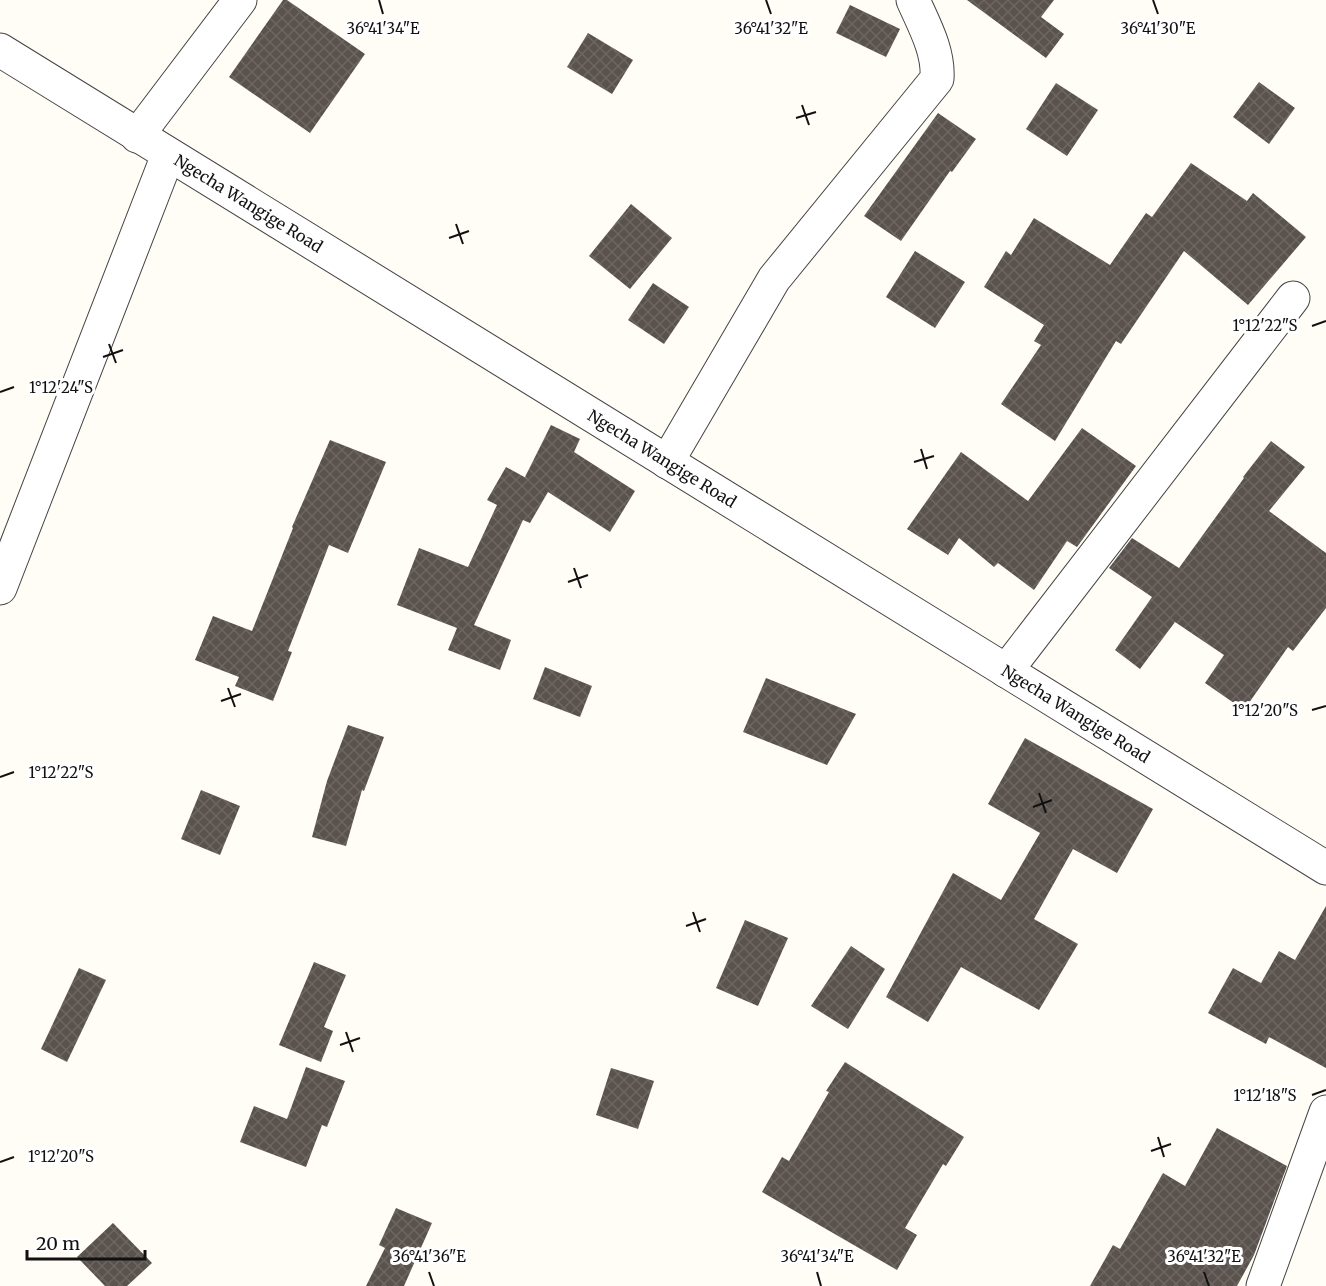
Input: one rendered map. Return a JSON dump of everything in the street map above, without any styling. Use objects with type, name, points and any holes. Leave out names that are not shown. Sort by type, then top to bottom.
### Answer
[{"type":"street","points":[[137,136],[240,0]]},
{"type":"street","points":[[666,462],[774,279],[937,79],[938,64],[931,41],[913,0]]},
{"type":"street","name":"Ngecha Wangige Road","points":[[0,50],[1326,868]]},
{"type":"street","points":[[0,588],[168,155]]},
{"type":"street","points":[[1006,671],[1293,298]]},
{"type":"street","points":[[1263,1286],[1326,1112]]},
{"type":"building","points":[[283,0],[287,0],[365,54],[310,133],[229,77]]},
{"type":"building","points":[[967,0],[1054,0],[1041,17],[1064,34],[1046,58]]},
{"type":"building","points":[[850,5],[900,29],[886,57],[836,33]]},
{"type":"building","points":[[588,33],[633,60],[612,94],[567,67]]},
{"type":"building","points":[[1259,82],[1295,108],[1269,144],[1233,117]]},
{"type":"building","points":[[1056,83],[1098,110],[1067,156],[1026,129]]},
{"type":"building","points":[[938,113],[976,139],[952,172],[950,171],[901,241],[864,216]]},
{"type":"building","points":[[1191,163],[1247,201],[1253,193],[1306,237],[1248,305],[1184,251],[1121,344],[1116,341],[1055,441],[1001,404],[1041,345],[1034,341],[1044,325],[984,287],[1006,251],[1011,255],[1034,218],[1110,265],[1146,213],[1152,217]]},
{"type":"building","points":[[631,204],[672,238],[630,289],[589,256]]},
{"type":"building","points":[[915,251],[965,282],[935,328],[886,297]]},
{"type":"building","points":[[653,283],[689,307],[664,344],[628,320]]},
{"type":"building","points":[[551,425],[580,439],[574,452],[635,491],[610,532],[548,492],[530,523],[523,520],[474,625],[511,640],[500,670],[448,650],[457,628],[397,605],[419,548],[468,567],[497,505],[487,500],[506,467],[528,479],[525,477]]},
{"type":"building","points":[[1082,428],[1136,466],[1077,547],[1067,541],[1034,590],[998,563],[994,567],[959,538],[948,555],[907,529],[961,452],[1028,501]]},
{"type":"building","points":[[330,440],[386,462],[348,553],[329,545],[288,651],[292,652],[273,701],[235,686],[239,677],[195,660],[213,616],[252,631],[292,527]]},
{"type":"building","points":[[1271,441],[1305,467],[1269,511],[1326,553],[1326,608],[1293,651],[1288,647],[1244,710],[1205,683],[1224,655],[1175,622],[1140,669],[1115,650],[1152,597],[1109,568],[1132,538],[1179,568]]},
{"type":"building","points":[[545,667],[592,686],[580,717],[533,699]]},
{"type":"building","points":[[766,678],[856,714],[827,765],[743,732]]},
{"type":"building","points":[[348,725],[384,737],[364,791],[362,790],[346,846],[312,837],[327,781]]},
{"type":"building","points":[[1025,738],[1153,809],[1117,873],[1073,849],[1034,919],[1078,944],[1039,1010],[961,967],[928,1022],[886,997],[953,873],[1001,900],[1040,833],[988,804]]},
{"type":"building","points":[[201,790],[240,806],[220,855],[181,839]]},
{"type":"building","points":[[1326,906],[1326,1068],[1269,1037],[1266,1044],[1208,1013],[1233,968],[1261,983],[1279,951],[1295,960]]},
{"type":"building","points":[[745,920],[788,938],[758,1006],[716,988]]},
{"type":"building","points":[[851,946],[885,969],[848,1029],[811,1006]]},
{"type":"building","points":[[314,962],[346,975],[324,1027],[333,1031],[321,1062],[279,1045]]},
{"type":"building","points":[[79,968],[106,980],[67,1062],[41,1049]]},
{"type":"building","points":[[845,1062],[964,1137],[946,1166],[943,1164],[905,1228],[917,1235],[897,1270],[762,1192],[782,1157],[789,1161],[829,1092],[826,1091]]},
{"type":"building","points":[[306,1067],[345,1081],[327,1127],[322,1125],[306,1167],[240,1142],[254,1106],[287,1119]]},
{"type":"building","points":[[611,1068],[654,1081],[638,1129],[596,1115]]},
{"type":"building","points":[[1217,1128],[1287,1166],[1254,1255],[1237,1286],[1090,1286],[1113,1245],[1120,1249],[1163,1173],[1185,1186]]},
{"type":"building","points":[[396,1208],[432,1223],[404,1286],[366,1286],[385,1248],[379,1245]]},
{"type":"building","points":[[113,1223],[152,1263],[127,1286],[105,1286],[77,1257]]}]
